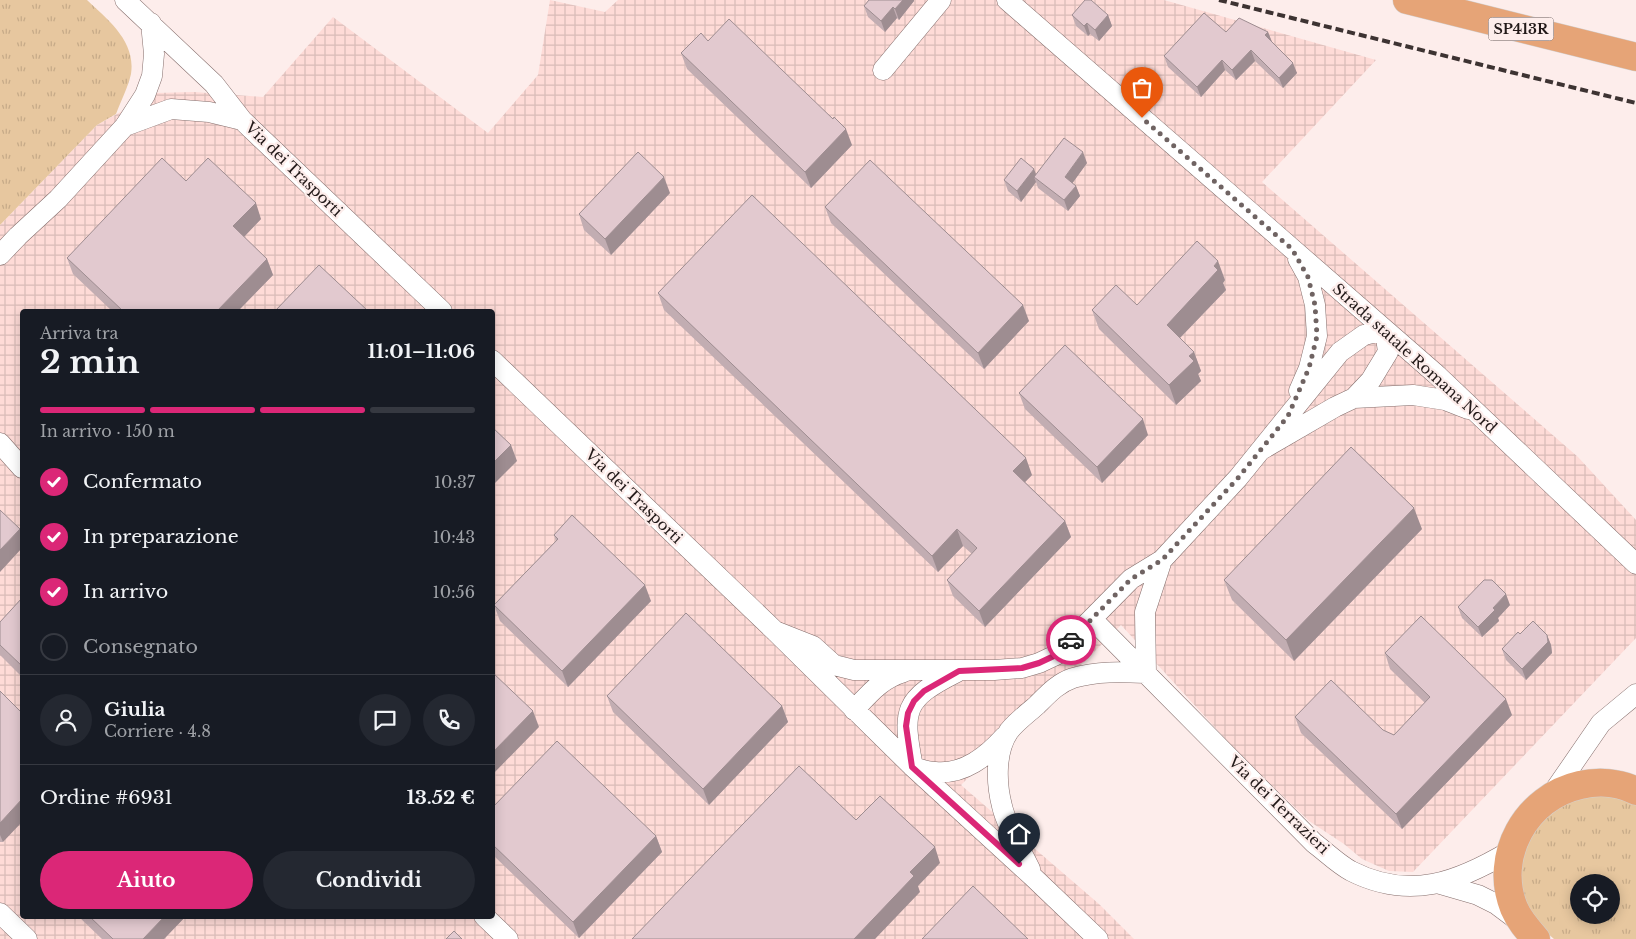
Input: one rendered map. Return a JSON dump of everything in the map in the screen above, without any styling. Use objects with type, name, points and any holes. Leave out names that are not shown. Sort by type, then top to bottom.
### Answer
[{"type":"main road","name":"SP413R","points":[[1407,0],[1636,57]]},
{"type":"main road","points":[[1529,931],[1514,907],[1509,889],[1508,870],[1510,851],[1516,835],[1525,820],[1536,807],[1550,797],[1569,788],[1590,783],[1611,783],[1634,789]]},
{"type":"street","points":[[883,70],[941,0]]},
{"type":"street","name":"Strada statale Romana Nord","points":[[1007,0],[1437,375],[1636,564]]},
{"type":"street","name":"Via dei Trasporti","points":[[127,2],[214,84],[242,120],[440,309]]},
{"type":"street","points":[[0,255],[58,199],[125,126],[145,95],[152,76],[154,54],[151,23]]},
{"type":"street","points":[[125,126],[172,110],[209,112],[242,120]]},
{"type":"street","name":"Via dei Trasporti","points":[[1288,416],[1309,368],[1317,336],[1315,305],[1308,277],[1292,249]]},
{"type":"street","name":"Via dei Trasporti","points":[[775,632],[813,646],[834,665],[854,670],[959,671],[1022,668],[1039,663],[1056,655],[1131,579],[1162,560],[1261,450],[1340,352],[1364,335],[1386,330],[1388,352],[1371,380],[1354,398]]},
{"type":"street","name":"Via dei Trasporti","points":[[495,363],[775,632],[912,767]]},
{"type":"street","name":"Via dei Trasporti","points":[[1261,450],[1334,407],[1354,398],[1413,395],[1445,400],[1476,413]]},
{"type":"street","points":[[0,444],[20,466]]},
{"type":"street","points":[[912,767],[935,772],[952,772],[977,761],[994,748],[1054,688],[1072,679],[1106,672],[1146,673],[1144,612],[1162,560]]},
{"type":"street","name":"Via dei Terrazieri","points":[[1092,619],[1314,843],[1351,870],[1385,884],[1418,887],[1440,884],[1481,868],[1510,851]]},
{"type":"street","name":"Via dei Trasporti","points":[[854,710],[874,689],[890,676],[908,671]]},
{"type":"street","name":"Via dei Trasporti","points":[[912,767],[906,726],[908,713],[914,701],[924,691],[959,671]]},
{"type":"street","points":[[1550,797],[1601,724],[1636,694]]},
{"type":"street","points":[[1009,732],[1001,751],[997,772],[999,790],[1002,807],[1032,876]]},
{"type":"street","points":[[912,767],[1098,939]]},
{"type":"street","name":"Via dei Terrazieri","points":[[1440,884],[1478,895],[1496,904],[1529,931]]},
{"type":"street","points":[[0,913],[27,939]]},
{"type":"street","points":[[487,919],[508,939]]},
{"type":"shaded area","points":[[550,0],[605,12],[618,0],[1164,0],[1376,60],[1262,182],[1578,457],[1636,520],[1636,638],[1413,872],[1389,871],[1362,859],[1344,844],[1309,821],[1244,759],[1121,625],[961,785],[1099,904],[1134,939],[0,939],[0,225],[97,125],[155,93],[194,92],[263,97],[333,17],[488,133],[538,75]]},
{"type":"green space","points":[[0,0],[87,0],[119,32],[125,41],[131,62],[131,74],[116,114],[97,125],[0,225]]},
{"type":"green space","points":[[1609,795],[1636,804],[1636,939],[1554,939],[1539,926],[1528,910],[1522,892],[1519,873],[1522,854],[1540,821],[1571,799]]},
{"type":"building","points":[[869,0],[903,0],[895,9],[893,7],[881,21],[864,6]]},
{"type":"building","points":[[1085,0],[1091,0],[1108,15],[1095,30],[1087,23],[1084,26],[1072,15]]},
{"type":"building","points":[[1204,13],[1226,32],[1239,18],[1268,32],[1265,35],[1293,63],[1279,78],[1251,50],[1232,70],[1222,60],[1197,87],[1164,56]]},
{"type":"building","points":[[729,19],[833,119],[834,117],[846,129],[805,172],[681,53],[701,33],[708,41]]},
{"type":"building","points":[[1064,138],[1083,152],[1065,177],[1076,186],[1064,200],[1034,177]]},
{"type":"building","points":[[638,152],[664,177],[605,239],[579,214]]},
{"type":"building","points":[[162,158],[186,181],[208,158],[256,203],[233,226],[267,259],[219,309],[121,309],[67,258]]},
{"type":"building","points":[[1021,158],[1034,169],[1017,191],[1004,180]]},
{"type":"building","points":[[870,160],[1023,305],[978,353],[825,207]]},
{"type":"building","points":[[752,195],[1026,458],[1013,471],[1065,521],[979,611],[947,580],[977,548],[957,529],[932,556],[658,293]]},
{"type":"building","points":[[1197,241],[1218,261],[1214,266],[1218,270],[1167,325],[1194,352],[1189,356],[1194,361],[1169,385],[1092,310],[1116,285],[1137,305]]},
{"type":"building","points":[[319,265],[366,309],[277,309]]},
{"type":"building","points":[[1065,345],[1143,419],[1097,467],[1019,393]]},
{"type":"building","points":[[495,430],[511,445],[495,461]]},
{"type":"building","points":[[1351,447],[1414,508],[1286,640],[1224,580]]},
{"type":"building","points":[[0,510],[20,529],[0,550]]},
{"type":"building","points":[[572,515],[645,585],[562,671],[495,606],[558,539],[554,535]]},
{"type":"building","points":[[1484,580],[1492,580],[1506,594],[1493,608],[1495,610],[1478,627],[1458,607]]},
{"type":"building","points":[[20,600],[20,664],[0,645],[0,622]]},
{"type":"building","points":[[686,613],[782,706],[703,789],[607,696]]},
{"type":"building","points":[[1421,616],[1506,699],[1396,814],[1295,717],[1331,680],[1383,730],[1394,735],[1430,697],[1385,653]]},
{"type":"building","points":[[1533,621],[1547,635],[1548,642],[1522,669],[1502,649],[1518,632],[1520,634]]},
{"type":"building","points":[[495,675],[533,711],[495,750]]},
{"type":"building","points":[[0,691],[20,711],[20,801],[0,823]]},
{"type":"building","points":[[557,741],[656,836],[573,922],[495,847],[495,805]]},
{"type":"building","points":[[799,766],[856,820],[880,796],[935,847],[910,872],[914,876],[854,939],[632,939]]},
{"type":"building","points":[[973,886],[1028,939],[922,939]]},
{"type":"building","points":[[92,919],[162,919],[143,939],[113,939]]},
{"type":"building","points":[[454,931],[462,939],[446,939]]},
{"type":"railway","points":[[1219,0],[1636,103]]},
{"type":"way so far","points":[[1071,640],[1131,579],[1162,560],[1238,478],[1261,450],[1288,416],[1309,368],[1317,336],[1315,305],[1308,277],[1292,249],[1142,118]]},
{"type":"route","points":[[1019,864],[912,767],[906,726],[908,713],[914,701],[924,691],[940,680],[959,671],[1022,668],[1056,655],[1071,640]]}]
